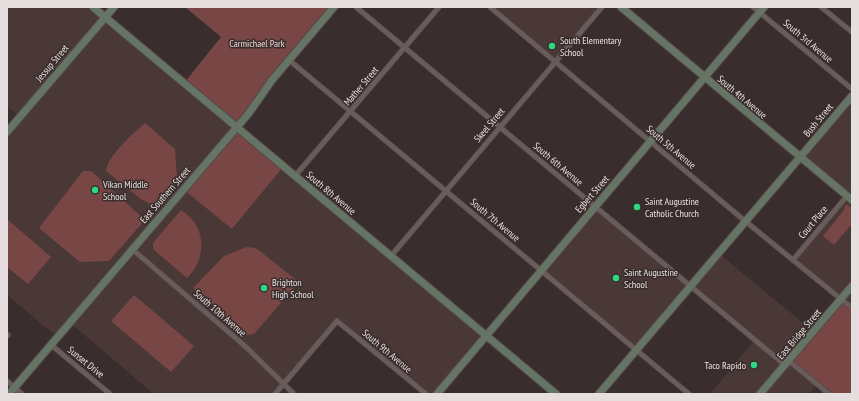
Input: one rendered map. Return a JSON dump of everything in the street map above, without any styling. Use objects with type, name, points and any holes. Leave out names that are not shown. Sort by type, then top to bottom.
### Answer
[{"type":"street","name":"South 8th Avenue","points":[[93,7],[556,394]]},
{"type":"street","name":"Jessup Street","points":[[7,132],[114,7]]},
{"type":"street","name":"East Southern Street","points":[[9,394],[236,127],[289,60],[334,7]]},
{"type":"street","name":"South 6th Avenue","points":[[356,7],[691,285],[787,363],[829,394]]},
{"type":"street","name":"Mather Street","points":[[295,176],[439,7]]},
{"type":"street","name":"South 5th Avenue","points":[[490,7],[745,221],[852,308]]},
{"type":"street","name":"Skeel Street","points":[[391,256],[602,7]]},
{"type":"street","name":"South 4th Avenue","points":[[621,7],[704,78],[850,198]]},
{"type":"street","name":"South 3rd Avenue","points":[[753,7],[762,10],[852,89]]},
{"type":"street","points":[[821,7],[852,32]]},
{"type":"street","name":"Egbert Street","points":[[437,394],[762,10]]},
{"type":"street","name":"South 7th Avenue","points":[[289,60],[689,394]]},
{"type":"street","name":"Bush Street","points":[[599,394],[852,96]]},
{"type":"street","name":"Court Place","points":[[793,260],[850,198]]},
{"type":"street","name":"South 10th Avenue","points":[[132,249],[246,347],[294,394]]},
{"type":"street","name":"East Bridge Street","points":[[760,394],[852,286]]},
{"type":"street","name":"South 9th Avenue","points":[[283,384],[337,321],[426,394]]},
{"type":"street","name":"Sunset Drive","points":[[50,344],[110,394]]},
{"type":"street","points":[[7,381],[22,394]]},
{"type":"street","points":[[275,394],[283,384]]},
{"type":"shaded area","points":[[7,7],[93,7],[236,127],[232,229],[284,166],[486,335],[437,394],[426,394],[337,321],[275,394],[154,394],[69,322],[57,337],[7,295],[7,132],[20,117],[7,106]]},
{"type":"shaded area","name":"South Elementary School","points":[[489,7],[602,7],[556,62]]},
{"type":"shaded area","points":[[852,96],[852,308],[793,260],[847,196],[800,158]]},
{"type":"shaded area","points":[[595,206],[691,285],[718,253],[814,332],[817,384],[809,394],[710,394],[755,339],[691,286],[636,350],[541,270]]},
{"type":"green space","name":"Carmichael Park","points":[[185,7],[334,7],[237,127],[284,166],[232,229],[183,189],[236,127],[184,83],[221,37]]},
{"type":"green space","points":[[145,123],[175,149],[177,180],[156,207],[141,199],[106,171],[111,158]]},
{"type":"green space","points":[[83,171],[91,171],[145,220],[109,261],[80,262],[39,228]]},
{"type":"green space","points":[[845,205],[848,205],[852,209],[852,224],[834,245],[823,236],[844,210]]},
{"type":"green space","points":[[181,210],[190,216],[196,224],[200,233],[201,242],[201,252],[198,261],[194,270],[187,278],[153,249],[153,243]]},
{"type":"green space","points":[[7,219],[51,257],[28,284],[7,267]]},
{"type":"green space","points":[[247,247],[256,248],[299,282],[254,334],[247,335],[193,288],[224,256]]},
{"type":"green space","points":[[134,295],[194,346],[171,372],[111,321]]},
{"type":"green space","points":[[841,299],[852,308],[852,394],[829,394],[789,361]]},
{"type":"place","name":"South Elementary School","points":[[552,46]]},
{"type":"place","name":"Vikan Middle School","points":[[95,190]]},
{"type":"place","name":"Saint Augustine Catholic Church","points":[[637,207]]},
{"type":"place","name":"Saint Augustine School","points":[[616,278]]},
{"type":"place","name":"Brighton High School","points":[[264,288]]},
{"type":"place","name":"Taco Rapido","points":[[754,365]]}]
